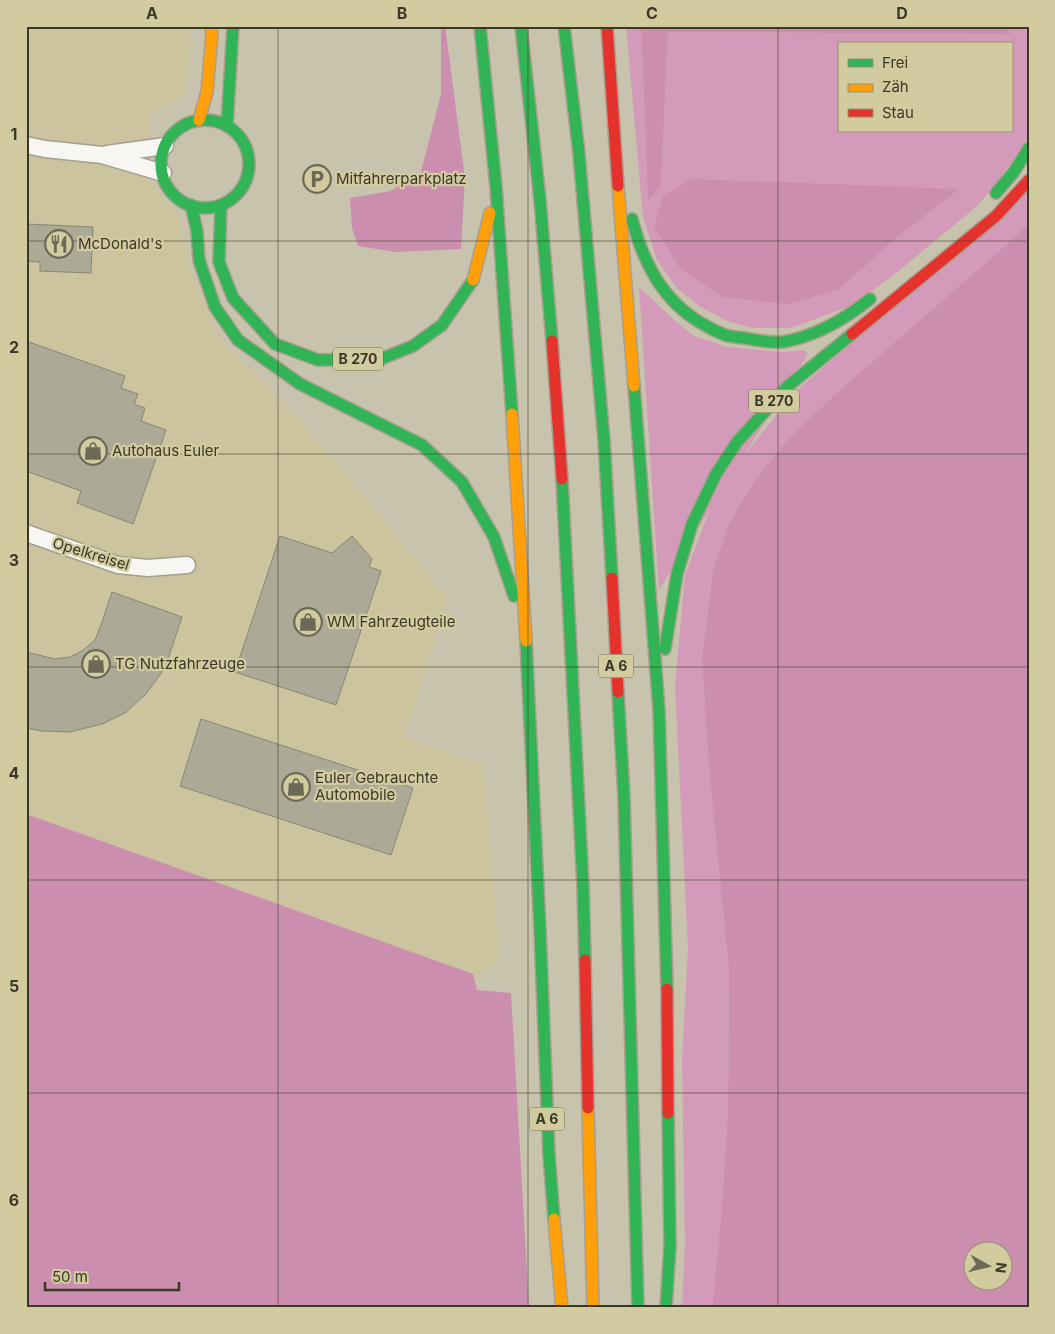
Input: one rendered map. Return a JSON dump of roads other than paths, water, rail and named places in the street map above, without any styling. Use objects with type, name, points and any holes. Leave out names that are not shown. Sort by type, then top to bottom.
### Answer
[{"type":"main road","points":[[199,120],[207,92],[211,26]]},
{"type":"main road","points":[[227,126],[233,26]]},
{"type":"main road","points":[[480,26],[496,187]]},
{"type":"main road","points":[[520,26],[540,200],[561,451],[583,886],[593,1308]]},
{"type":"main road","name":"A 6","points":[[564,26],[579,154],[604,440],[624,797],[638,1308]]},
{"type":"main road","points":[[608,26],[613,123],[659,710],[667,987],[670,1246],[666,1308]]},
{"type":"main road","points":[[199,120],[219,122],[227,126],[240,137],[248,152],[249,170],[244,185],[234,197],[221,205],[211,208],[191,205],[178,198],[168,187],[162,173],[165,146],[179,129],[199,120]]},
{"type":"main road","points":[[613,123],[635,234],[643,255],[656,282],[674,305],[693,320],[724,335],[783,342],[816,331],[857,309],[880,290]]},
{"type":"main road","points":[[988,204],[1013,173],[1029,148]]},
{"type":"main road","name":"B 270","points":[[659,710],[667,632],[677,574],[692,524],[716,474],[737,442],[788,386],[996,216],[1029,180]]},
{"type":"main road","name":"B 270","points":[[221,205],[219,262],[233,298],[275,344],[318,360],[381,359],[414,346],[442,325],[473,280],[496,187]]},
{"type":"main road","name":"A 6","points":[[496,187],[526,635],[540,930],[548,1155],[562,1308]]},
{"type":"main road","name":"A 6","points":[[191,205],[197,231],[199,260],[214,307],[238,340],[300,384],[422,445],[462,482],[494,537],[526,635]]},
{"type":"street","points":[[26,145],[102,155],[162,173]]},
{"type":"street","points":[[102,155],[165,146]]},
{"type":"street","name":"Opelkreisel","points":[[26,533],[118,565],[148,568],[187,565]]},
{"type":"place","name":"Mitfahrerparkplatz","points":[[317,179]]},
{"type":"place","name":"McDonald's","points":[[59,244]]},
{"type":"place","name":"Autohaus Euler","points":[[93,451]]},
{"type":"place","name":"WM Fahrzeugteile","points":[[308,622]]},
{"type":"place","name":"TG Nutzfahrzeuge","points":[[96,664]]},
{"type":"place","name":"Euler Gebrauchte Automobile","points":[[296,787]]}]
